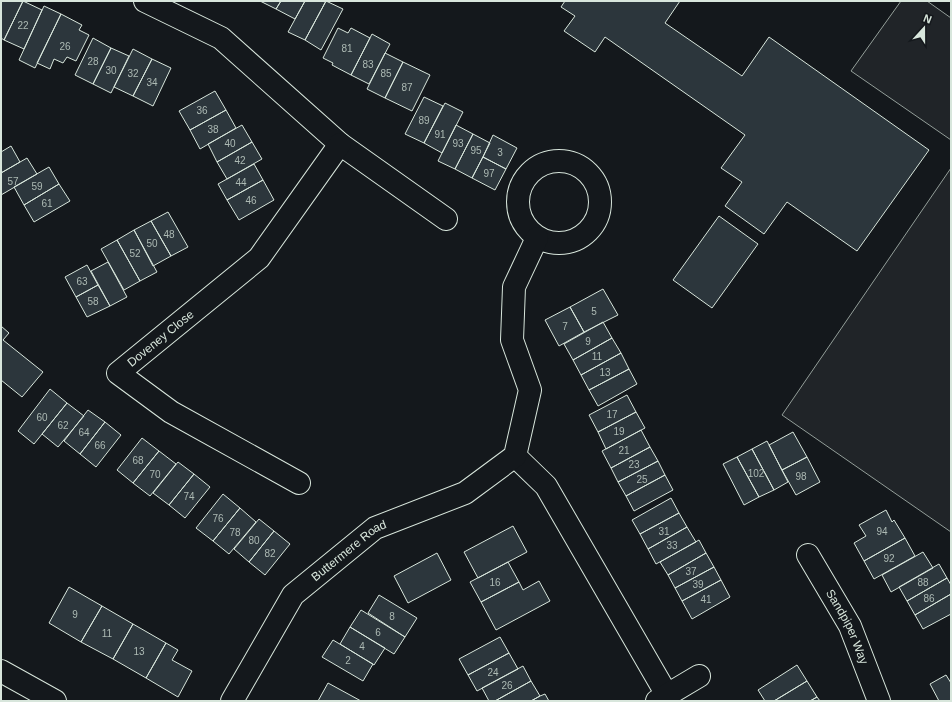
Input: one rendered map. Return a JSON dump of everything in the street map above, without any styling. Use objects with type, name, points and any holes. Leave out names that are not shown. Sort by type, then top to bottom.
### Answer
[{"type":"street","points":[[145,1],[221,38],[340,144],[446,219]]},
{"type":"street","name":"Doveney Close","points":[[299,483],[171,412],[118,373],[259,258],[340,144]]},
{"type":"street","points":[[536,238],[514,288],[512,340],[530,390],[515,456],[546,486],[662,698],[699,676]]},
{"type":"street","name":"Buttermere Road","points":[[232,701],[293,595],[375,528],[465,493],[515,456]]},
{"type":"street","name":"Sandpiper Way","points":[[808,555],[850,626],[879,701]]},
{"type":"street","points":[[1,670],[55,701]]},
{"type":"shaded area","points":[[901,1],[927,1],[951,18],[951,140],[851,71]]},
{"type":"shaded area","points":[[951,168],[951,532],[782,415]]},
{"type":"building","points":[[1,1],[23,1],[4,40],[1,38]]},
{"type":"building","points":[[23,1],[42,10],[24,49],[4,40]]},
{"type":"building","points":[[260,1],[281,1],[276,9]]},
{"type":"building","points":[[281,1],[305,1],[295,19],[276,9]]},
{"type":"building","points":[[305,1],[326,1],[305,40],[288,32]]},
{"type":"building","points":[[326,1],[343,9],[321,50],[305,40]]},
{"type":"building","points":[[565,1],[680,1],[665,23],[742,76],[769,37],[929,150],[857,251],[787,202],[764,234],[725,206],[742,182],[721,168],[745,135],[605,37],[595,52],[564,31],[575,16],[561,7]]},
{"type":"building","points":[[44,6],[61,14],[35,68],[19,60]]},
{"type":"building","points":[[61,14],[82,25],[79,30],[89,35],[76,61],[67,57],[63,63],[54,59],[50,69],[37,63]]},
{"type":"building","points":[[338,28],[348,33],[351,28],[370,38],[351,75],[332,65],[333,63],[323,58]]},
{"type":"building","points":[[372,34],[390,44],[369,84],[351,75]]},
{"type":"building","points":[[93,38],[111,48],[93,84],[75,75]]},
{"type":"building","points":[[111,48],[129,56],[111,93],[93,84]]},
{"type":"building","points":[[133,49],[152,59],[133,96],[114,87]]},
{"type":"building","points":[[385,53],[403,62],[385,98],[367,89]]},
{"type":"building","points":[[152,59],[171,68],[153,106],[133,96]]},
{"type":"building","points":[[403,62],[430,75],[412,111],[385,98]]},
{"type":"building","points":[[215,91],[226,110],[190,130],[179,111]]},
{"type":"building","points":[[424,97],[443,106],[424,143],[405,134]]},
{"type":"building","points":[[445,103],[463,112],[442,153],[424,143]]},
{"type":"building","points":[[226,110],[236,128],[200,149],[190,130]]},
{"type":"building","points":[[242,125],[252,142],[217,162],[208,144]]},
{"type":"building","points":[[456,125],[473,134],[455,169],[438,161]]},
{"type":"building","points":[[473,134],[490,143],[472,178],[455,169]]},
{"type":"building","points":[[493,135],[517,148],[506,169],[483,157]]},
{"type":"building","points":[[252,142],[262,159],[227,179],[217,162]]},
{"type":"building","points":[[11,146],[20,162],[1,173],[1,152]]},
{"type":"building","points":[[483,157],[506,169],[495,190],[472,178]]},
{"type":"building","points":[[27,158],[37,174],[1,195],[1,173]]},
{"type":"building","points":[[254,164],[263,180],[227,200],[218,184]]},
{"type":"building","points":[[49,167],[59,184],[24,205],[14,187]]},
{"type":"building","points":[[263,180],[274,200],[239,220],[227,200]]},
{"type":"building","points":[[59,184],[70,201],[34,222],[24,205]]},
{"type":"building","points":[[168,212],[188,247],[171,256],[151,221]]},
{"type":"building","points":[[719,216],[758,244],[712,308],[673,280]]},
{"type":"building","points":[[151,221],[171,256],[153,266],[134,230]]},
{"type":"building","points":[[134,230],[157,272],[140,281],[117,240]]},
{"type":"building","points":[[117,240],[140,281],[124,290],[101,249]]},
{"type":"building","points":[[108,262],[127,297],[110,306],[91,271]]},
{"type":"building","points":[[87,265],[98,285],[76,297],[65,277]]},
{"type":"building","points":[[98,285],[110,306],[87,317],[76,297]]},
{"type":"building","points":[[603,289],[618,315],[584,332],[570,307]]},
{"type":"building","points":[[570,307],[584,332],[559,346],[545,320]]},
{"type":"building","points":[[603,322],[612,338],[573,360],[564,344]]},
{"type":"building","points":[[1,326],[9,333],[3,340],[43,372],[22,397],[1,380]]},
{"type":"building","points":[[612,338],[621,353],[581,375],[573,360]]},
{"type":"building","points":[[621,353],[629,369],[589,390],[581,375]]},
{"type":"building","points":[[629,369],[637,384],[598,406],[589,390]]},
{"type":"building","points":[[50,389],[67,403],[34,444],[18,431]]},
{"type":"building","points":[[627,395],[636,412],[598,432],[589,415]]},
{"type":"building","points":[[67,403],[84,416],[58,447],[42,434]]},
{"type":"building","points":[[88,410],[105,422],[80,454],[64,441]]},
{"type":"building","points":[[636,412],[645,428],[606,449],[598,432]]},
{"type":"building","points":[[105,422],[121,435],[96,467],[80,454]]},
{"type":"building","points":[[641,430],[650,447],[611,468],[602,451]]},
{"type":"building","points":[[793,432],[807,457],[782,470],[769,445]]},
{"type":"building","points":[[142,438],[159,451],[133,483],[117,470]]},
{"type":"building","points":[[767,441],[788,482],[774,490],[752,449]]},
{"type":"building","points":[[650,447],[658,461],[618,482],[611,468]]},
{"type":"building","points":[[752,449],[774,490],[759,497],[737,457]]},
{"type":"building","points":[[159,451],[176,464],[150,496],[133,483]]},
{"type":"building","points":[[737,457],[759,497],[744,505],[723,464]]},
{"type":"building","points":[[807,457],[820,482],[796,495],[782,470]]},
{"type":"building","points":[[658,461],[665,475],[626,496],[618,482]]},
{"type":"building","points":[[178,462],[194,474],[169,505],[153,493]]},
{"type":"building","points":[[194,474],[210,487],[185,518],[169,505]]},
{"type":"building","points":[[665,475],[673,490],[634,511],[626,496]]},
{"type":"building","points":[[223,494],[240,508],[213,541],[196,528]]},
{"type":"building","points":[[671,498],[679,513],[640,534],[632,520]]},
{"type":"building","points":[[240,508],[256,522],[229,554],[213,541]]},
{"type":"building","points":[[886,510],[892,522],[894,520],[905,538],[864,561],[854,543],[866,536],[859,525]]},
{"type":"building","points":[[679,513],[687,527],[648,549],[640,534]]},
{"type":"building","points":[[259,519],[274,531],[249,562],[234,549]]},
{"type":"building","points":[[513,526],[527,552],[478,578],[464,552]]},
{"type":"building","points":[[687,527],[696,542],[656,564],[648,549]]},
{"type":"building","points":[[274,531],[290,544],[265,575],[249,562]]},
{"type":"building","points":[[905,538],[915,556],[874,579],[864,561]]},
{"type":"building","points":[[699,540],[706,553],[668,575],[660,562]]},
{"type":"building","points":[[923,552],[933,568],[891,592],[882,575]]},
{"type":"building","points":[[437,553],[451,580],[408,603],[394,576]]},
{"type":"building","points":[[706,553],[714,567],[675,588],[668,575]]},
{"type":"building","points":[[508,562],[519,582],[481,602],[470,582]]},
{"type":"building","points":[[939,564],[947,578],[907,601],[899,587]]},
{"type":"building","points":[[714,567],[721,580],[682,601],[675,588]]},
{"type":"building","points":[[947,578],[951,585],[951,594],[915,615],[907,601]]},
{"type":"building","points":[[721,580],[730,597],[692,619],[682,601]]},
{"type":"building","points":[[539,581],[550,601],[496,630],[481,602],[519,582],[523,590]]},
{"type":"building","points":[[69,587],[102,606],[81,642],[49,623]]},
{"type":"building","points":[[951,594],[951,614],[923,629],[915,615]]},
{"type":"building","points":[[379,595],[417,618],[405,637],[368,613]]},
{"type":"building","points":[[102,606],[133,624],[113,659],[81,642]]},
{"type":"building","points":[[361,610],[405,637],[394,654],[350,627]]},
{"type":"building","points":[[133,624],[166,643],[146,678],[113,659]]},
{"type":"building","points":[[350,627],[385,648],[374,665],[340,644]]},
{"type":"building","points":[[500,637],[509,653],[468,675],[459,659]]},
{"type":"building","points":[[333,640],[373,664],[363,681],[322,657]]},
{"type":"building","points":[[166,643],[178,650],[172,660],[192,671],[178,697],[146,678]]},
{"type":"building","points":[[509,653],[518,669],[477,691],[468,675]]},
{"type":"building","points":[[797,665],[807,681],[774,701],[765,701],[758,690]]},
{"type":"building","points":[[523,666],[531,681],[495,701],[489,701],[482,688]]},
{"type":"building","points":[[946,675],[951,683],[951,701],[939,701],[930,684]]},
{"type":"building","points":[[531,681],[540,696],[531,701],[495,701]]},
{"type":"building","points":[[807,681],[817,697],[810,701],[774,701]]},
{"type":"building","points":[[328,683],[361,701],[318,701]]},
{"type":"building","points":[[545,694],[549,701],[531,701],[540,696]]},
{"type":"building","points":[[817,697],[820,701],[810,701]]}]
